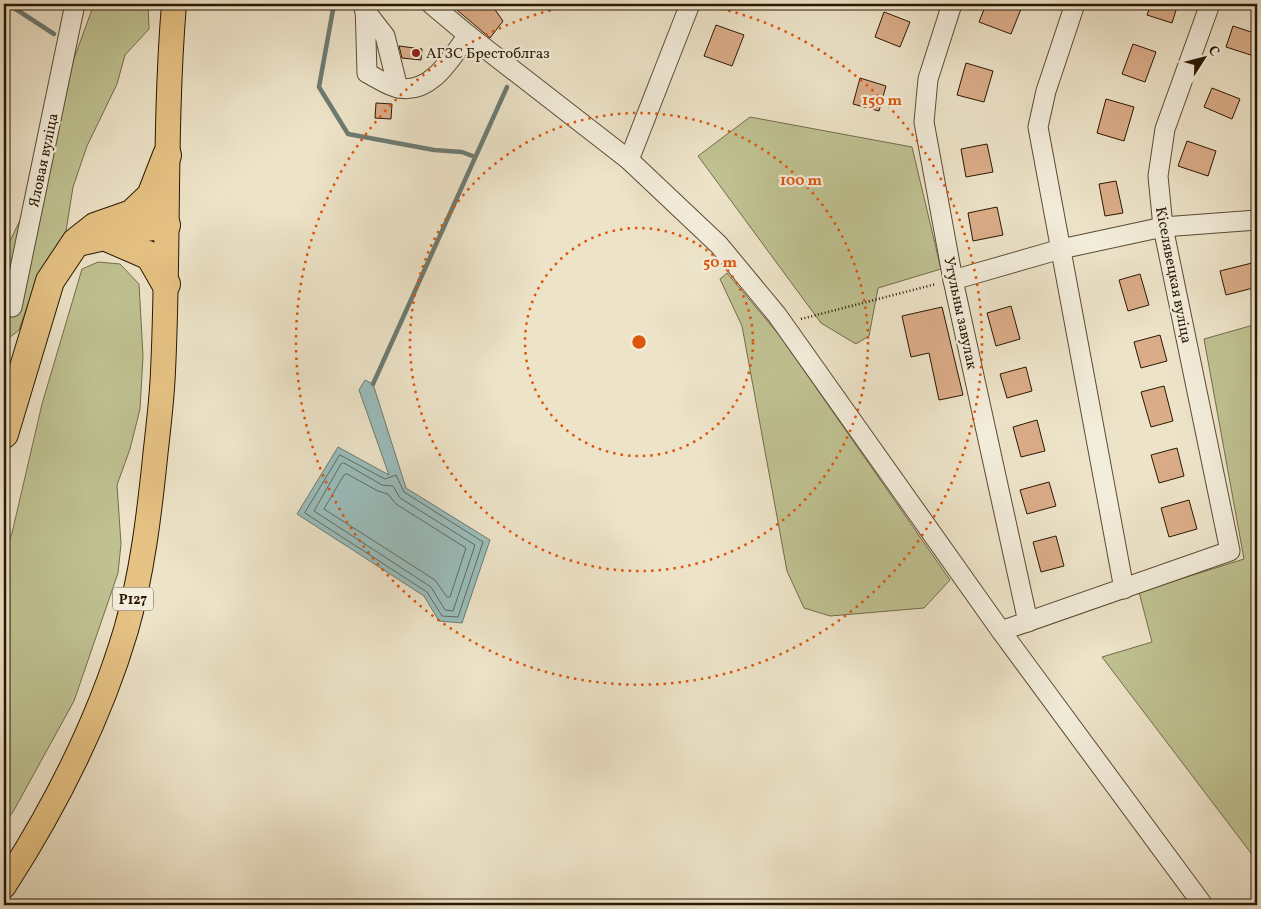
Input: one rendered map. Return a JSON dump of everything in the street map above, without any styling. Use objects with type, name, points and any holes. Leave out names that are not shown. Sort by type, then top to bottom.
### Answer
[{"type":"highway","name":"Р127","points":[[4,434],[50,281],[76,242],[95,227],[132,214],[151,196],[167,155]]},
{"type":"highway","points":[[76,242],[95,232],[166,225]]},
{"type":"highway","points":[[76,242],[104,236],[127,244],[150,256],[166,284]]},
{"type":"main road","name":"Р127","points":[[4,886],[57,796],[84,742],[107,688],[126,628],[149,515],[163,374],[167,155],[174,8]]},
{"type":"street","name":"Яловая вуліца","points":[[4,302],[12,307],[75,4]]},
{"type":"street","points":[[431,4],[629,160],[719,245],[782,323],[1001,632],[1203,905]]},
{"type":"street","points":[[629,160],[690,4]]},
{"type":"street","name":"Утульны завулак","points":[[952,4],[928,79],[924,122],[953,280],[1028,622]]},
{"type":"street","points":[[1001,632],[1124,589],[1038,127],[1046,90],[1075,4]]},
{"type":"street","name":"Кіселявецкая вуліца","points":[[1124,589],[1230,550],[1163,227],[1158,176],[1165,129],[1210,4]]},
{"type":"street","points":[[364,6],[368,73],[398,88],[418,88],[436,77],[468,35]]},
{"type":"street","points":[[364,6],[385,36],[398,88]]},
{"type":"street","points":[[953,280],[1061,249],[1163,227],[1257,220]]},
{"type":"path","points":[[782,323],[953,280]]},
{"type":"green space","points":[[94,4],[148,4],[149,29],[125,55],[117,84],[87,146],[73,187],[66,231],[34,287],[19,330],[4,342],[4,253],[29,202],[60,97]]},
{"type":"green space","points":[[750,117],[912,147],[941,269],[878,288],[869,336],[856,344],[821,323],[698,156]]},
{"type":"green space","points":[[98,262],[120,264],[139,284],[143,356],[140,409],[130,449],[117,485],[121,544],[118,573],[74,701],[13,812],[4,823],[4,557],[12,533],[42,404],[82,269]]},
{"type":"green space","points":[[727,273],[780,336],[950,580],[924,608],[830,616],[804,608],[787,571],[742,326],[720,279]]},
{"type":"green space","points":[[1257,324],[1257,861],[1102,657],[1152,642],[1139,592],[1244,559],[1204,339]]},
{"type":"water","points":[[365,380],[373,384],[406,488],[490,540],[462,623],[439,621],[424,596],[297,514],[338,447],[389,475],[359,390]]},
{"type":"building","points":[[450,4],[491,4],[503,21],[490,38]]},
{"type":"building","points":[[986,4],[1023,4],[1011,34],[979,22]]},
{"type":"building","points":[[1151,4],[1178,4],[1172,23],[1147,15]]},
{"type":"building","points":[[884,12],[910,22],[900,47],[875,37]]},
{"type":"building","points":[[716,25],[744,35],[732,66],[704,56]]},
{"type":"building","points":[[1233,26],[1257,34],[1257,57],[1226,47]]},
{"type":"building","points":[[1133,44],[1156,52],[1145,82],[1122,74]]},
{"type":"building","points":[[399,46],[422,49],[421,60],[402,58]]},
{"type":"building","points":[[966,63],[993,71],[984,102],[957,95]]},
{"type":"building","points":[[860,78],[886,86],[879,111],[853,104]]},
{"type":"building","points":[[1212,88],[1240,99],[1232,119],[1204,107]]},
{"type":"building","points":[[1106,99],[1134,107],[1124,141],[1097,133]]},
{"type":"building","points":[[376,103],[392,104],[391,119],[375,118]]},
{"type":"building","points":[[1187,141],[1216,151],[1208,176],[1178,166]]},
{"type":"building","points":[[987,144],[993,172],[966,177],[961,149]]},
{"type":"building","points":[[1116,181],[1123,213],[1105,216],[1099,184]]},
{"type":"building","points":[[997,207],[1003,235],[973,241],[968,213]]},
{"type":"building","points":[[1252,263],[1257,287],[1226,295],[1220,271]]},
{"type":"building","points":[[1140,274],[1149,305],[1128,311],[1119,280]]},
{"type":"building","points":[[1011,306],[1020,339],[996,346],[987,313]]},
{"type":"building","points":[[942,307],[963,395],[939,400],[929,353],[911,357],[902,316]]},
{"type":"building","points":[[1160,335],[1167,361],[1141,368],[1134,342]]},
{"type":"building","points":[[1026,367],[1032,391],[1007,398],[1000,374]]},
{"type":"building","points":[[1164,386],[1173,421],[1151,427],[1141,392]]},
{"type":"building","points":[[1037,420],[1045,451],[1021,457],[1013,427]]},
{"type":"building","points":[[1177,448],[1184,476],[1159,483],[1151,455]]},
{"type":"building","points":[[1049,482],[1056,506],[1027,514],[1020,490]]},
{"type":"building","points":[[1189,500],[1197,529],[1169,537],[1161,508]]},
{"type":"building","points":[[1056,536],[1064,566],[1041,572],[1033,542]]},
{"type":"waterway","points":[[8,4],[54,34]]},
{"type":"waterway","points":[[334,4],[319,87],[348,134],[434,150],[462,152],[475,157]]},
{"type":"waterway","points":[[373,384],[507,87]]},
{"type":"place","name":"АГЗС Брестоблгаз","points":[[416,53]]}]
